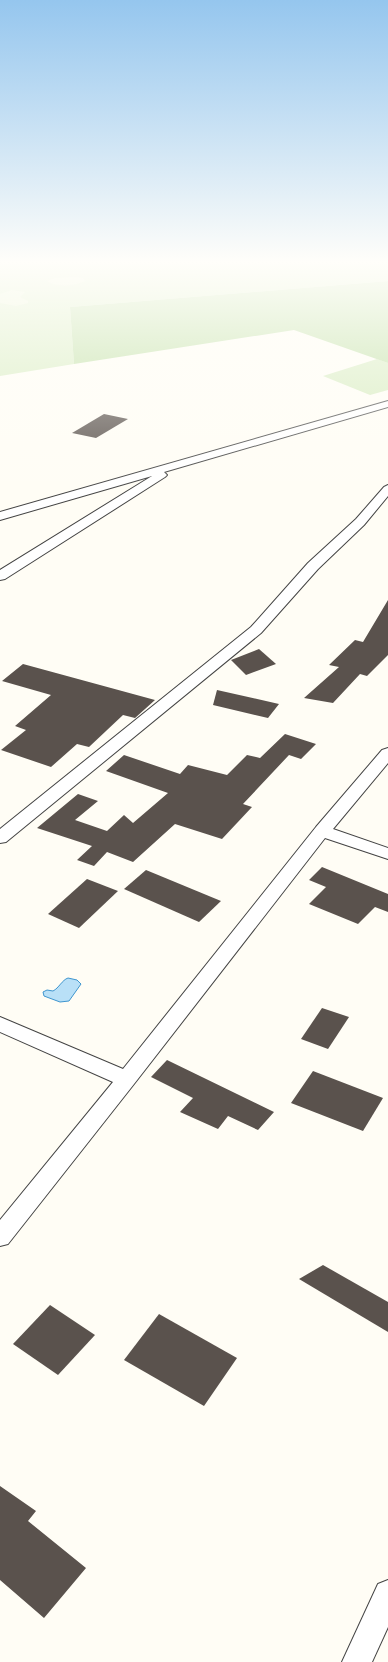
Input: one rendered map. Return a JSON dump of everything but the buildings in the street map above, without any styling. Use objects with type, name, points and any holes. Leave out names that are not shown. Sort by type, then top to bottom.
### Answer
[{"type":"street","points":[[0,516],[388,404]]},
{"type":"street","points":[[0,576],[177,465]]},
{"type":"street","points":[[0,838],[7,823],[256,630],[313,566],[360,522],[388,489]]},
{"type":"street","points":[[88,490],[107,498],[110,507]]},
{"type":"street","points":[[0,1237],[127,1079],[322,831],[388,753]]},
{"type":"street","points":[[322,831],[388,854]]},
{"type":"street","points":[[0,1024],[127,1079]]},
{"type":"street","points":[[357,1662],[388,1594]]},
{"type":"green space","points":[[0,339],[72,339],[74,364],[0,376]]},
{"type":"green space","points":[[72,339],[239,339],[74,364]]},
{"type":"green space","points":[[318,339],[388,339],[388,363]]},
{"type":"green space","points":[[377,359],[388,363],[388,390],[370,395],[323,376]]},
{"type":"water","points":[[68,978],[77,980],[81,984],[69,1001],[60,1002],[44,996],[43,992],[47,990],[53,991]]}]
